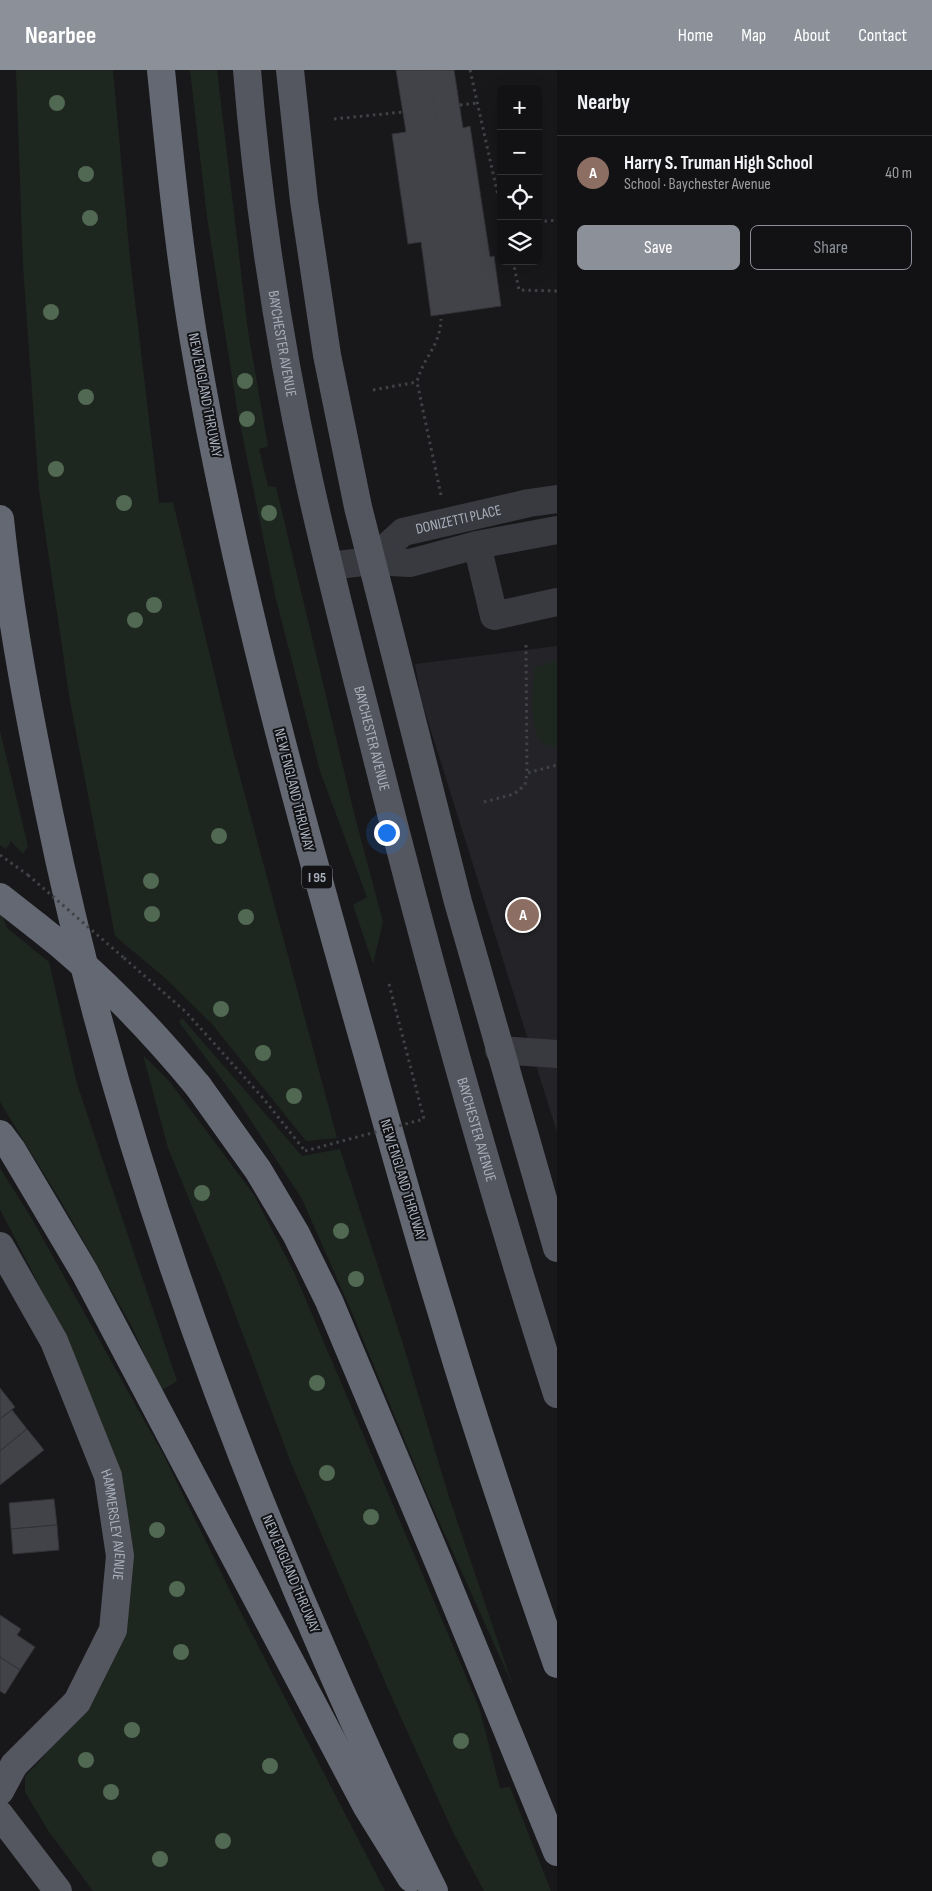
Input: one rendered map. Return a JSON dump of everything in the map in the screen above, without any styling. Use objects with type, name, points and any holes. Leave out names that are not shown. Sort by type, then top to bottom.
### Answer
[{"type":"highway","name":"NEW ENGLAND THRUWAY","points":[[161,70],[178,230],[194,340],[235,544],[274,710],[324,903],[441,1311],[504,1512],[557,1664]]},
{"type":"highway","name":"NEW ENGLAND THRUWAY","points":[[0,519],[4,559],[20,664],[62,875],[100,1028],[162,1234],[209,1369],[290,1574],[356,1725],[434,1891]]},
{"type":"highway","points":[[0,897],[80,960],[157,1037],[198,1086],[258,1170],[296,1234],[329,1301],[438,1559],[557,1852]]},
{"type":"highway","points":[[0,1134],[12,1150],[85,1273],[367,1807],[419,1891]]},
{"type":"main road","name":"BAYCHESTER AVENUE","points":[[247,70],[258,183],[278,319],[308,473],[329,566],[426,950],[484,1154],[557,1394]]},
{"type":"main road","points":[[290,70],[304,201],[327,355],[358,507],[432,805],[499,1050],[557,1248]]},
{"type":"main road","name":"HAMMERSLEY AVENUE","points":[[0,1246],[54,1341],[108,1476],[120,1556],[113,1630],[77,1702],[14,1765],[0,1791]]},
{"type":"main road","points":[[0,1815],[58,1891]]},
{"type":"street","name":"DONIZETTI PLACE","points":[[371,561],[403,532],[529,503],[557,500]]},
{"type":"street","name":"DONIZETTI PLACE","points":[[329,566],[371,561],[410,563],[477,545],[557,530]]},
{"type":"street","points":[[477,545],[494,616],[557,602]]},
{"type":"street","points":[[499,1050],[557,1054]]},
{"type":"path","points":[[432,70],[431,77],[438,129]]},
{"type":"path","points":[[470,70],[497,190]]},
{"type":"path","points":[[460,105],[477,103]]},
{"type":"path","points":[[334,119],[403,112]]},
{"type":"path","points":[[542,222],[557,220]]},
{"type":"path","points":[[514,265],[519,290],[557,291]]},
{"type":"path","points":[[441,319],[440,334],[420,369],[417,382],[442,498]]},
{"type":"path","points":[[373,390],[417,382]]},
{"type":"path","points":[[484,802],[514,794],[524,785],[527,773],[526,645]]},
{"type":"path","points":[[527,773],[557,764]]},
{"type":"path","points":[[0,855],[28,874],[186,1012],[264,1098],[305,1150],[424,1119],[389,984]]},
{"type":"shaded area","points":[[16,70],[113,70],[130,259],[159,503],[173,502],[232,747],[337,1138],[306,1141],[212,1024],[164,977],[115,936],[70,701],[39,490],[23,266]]},
{"type":"shaded area","points":[[190,70],[217,70],[248,331],[268,446],[259,449],[268,486],[276,487],[355,817],[383,922],[373,964],[353,905],[367,897],[320,771],[275,595],[237,409],[207,217]]},
{"type":"shaded area","points":[[557,646],[557,1132],[421,699],[415,664]]},
{"type":"shaded area","points":[[557,660],[557,748],[542,742],[538,736],[533,718],[533,707],[534,668]]},
{"type":"shaded area","points":[[0,731],[28,846],[23,854],[11,841],[6,849],[0,845]]},
{"type":"shaded area","points":[[0,909],[7,928],[49,962],[77,1084],[177,1381],[161,1391],[132,1327],[62,1203],[0,1102]]},
{"type":"shaded area","points":[[182,1018],[302,1156],[340,1149],[403,1344],[449,1497],[513,1686],[428,1497],[353,1315],[302,1199],[238,1101],[179,1022]]},
{"type":"shaded area","points":[[143,1055],[170,1082],[254,1195],[294,1272],[479,1707],[500,1788],[510,1787],[551,1891],[484,1891],[454,1834],[392,1698],[291,1463],[223,1281],[168,1148]]},
{"type":"shaded area","points":[[0,1168],[32,1219],[164,1456],[237,1605],[385,1891],[93,1891],[49,1832],[25,1792],[25,1776],[38,1763],[102,1684],[124,1631],[130,1563],[60,1326],[0,1209]]},
{"type":"building","points":[[396,70],[454,70],[463,128],[470,126],[490,257],[494,256],[501,306],[431,316],[421,242],[408,244],[392,134],[406,132]]},
{"type":"building","points":[[0,1388],[15,1407],[0,1419]]},
{"type":"building","points":[[12,1410],[27,1429],[0,1451],[0,1419]]},
{"type":"building","points":[[27,1429],[44,1450],[0,1485],[0,1451]]},
{"type":"building","points":[[54,1499],[57,1525],[11,1529],[9,1503]]},
{"type":"building","points":[[57,1525],[59,1550],[13,1554],[11,1529]]},
{"type":"building","points":[[0,1615],[21,1629],[17,1635],[35,1647],[20,1670],[0,1657]]},
{"type":"building","points":[[0,1657],[20,1670],[5,1694],[0,1691]]},
{"type":"place","name":"Harry S. Truman High School","points":[[523,915]]}]
